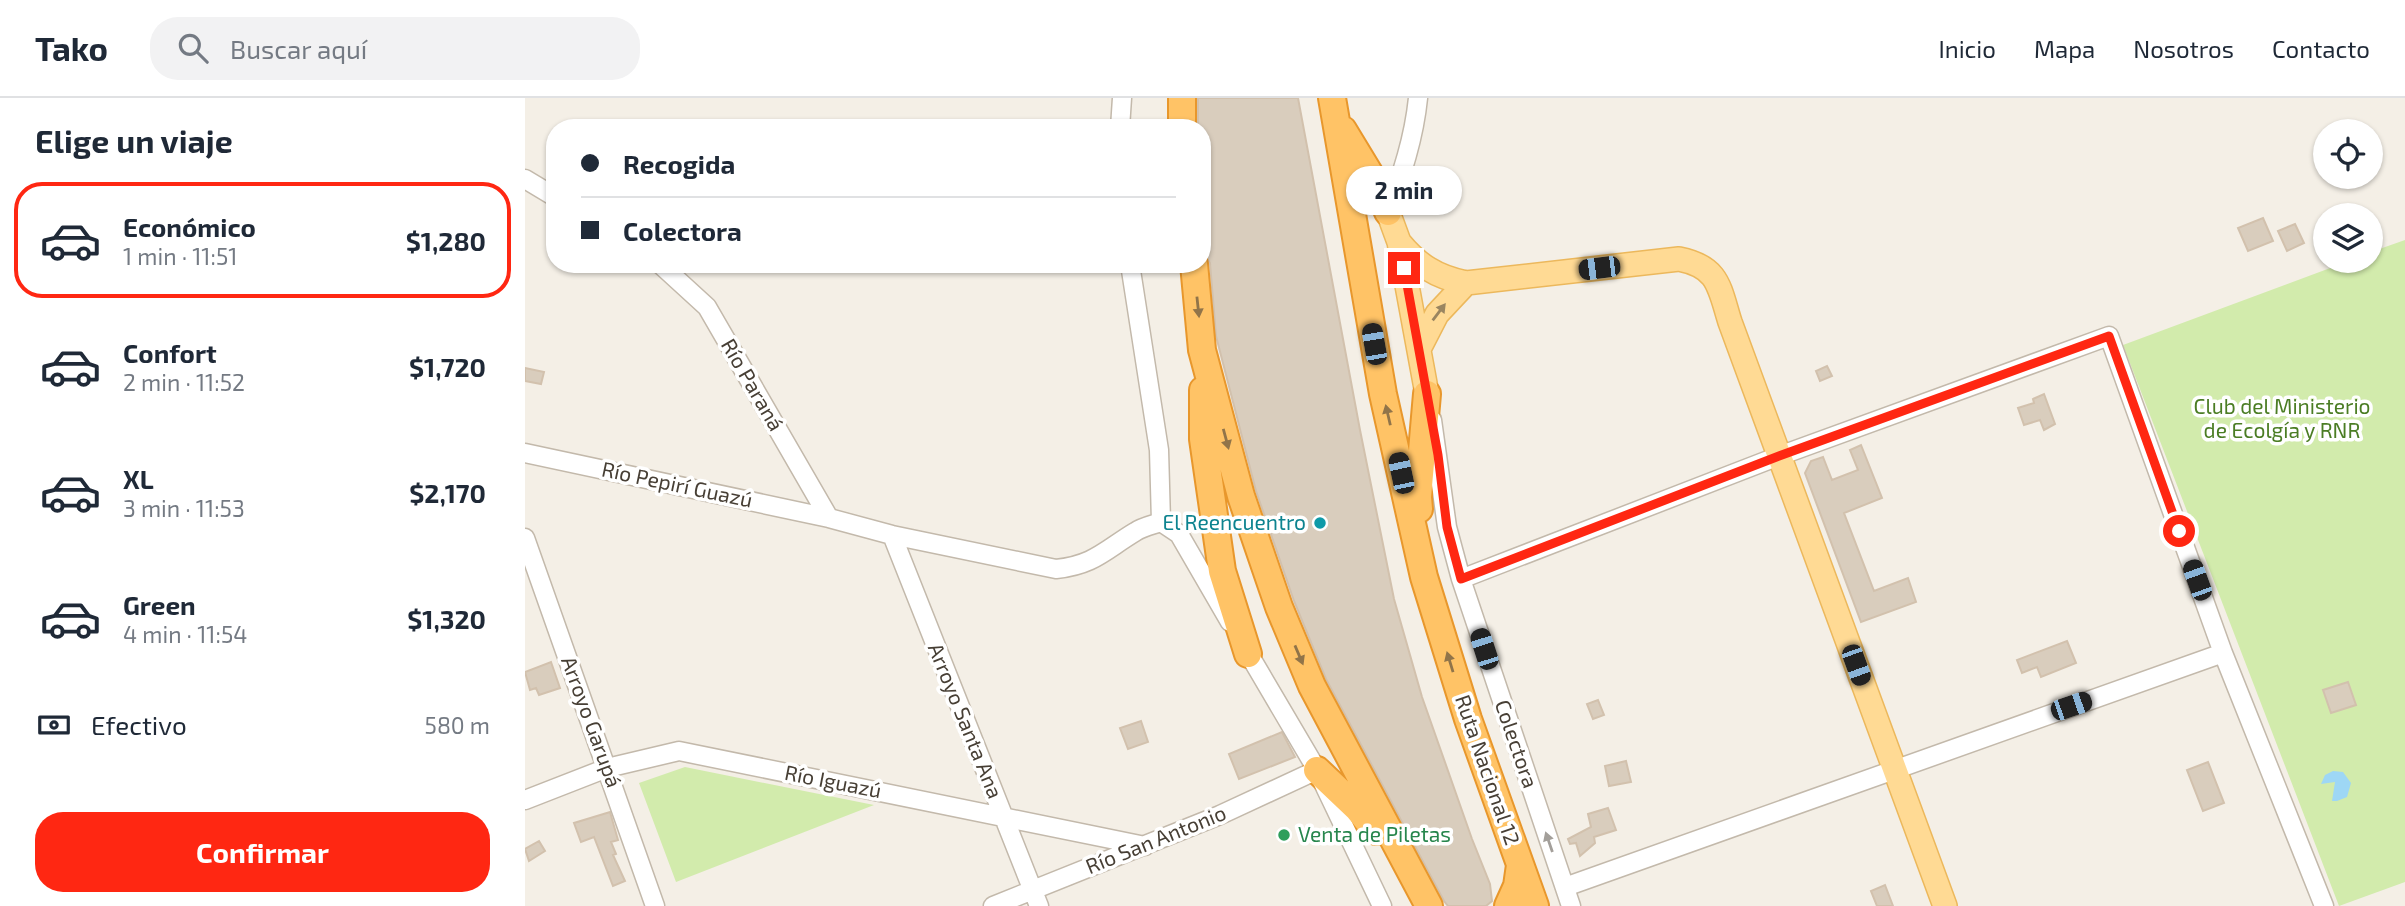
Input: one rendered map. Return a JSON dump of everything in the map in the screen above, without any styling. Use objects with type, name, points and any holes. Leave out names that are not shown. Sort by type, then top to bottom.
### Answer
[{"type":"highway","points":[[1182,98],[1182,119]]},
{"type":"highway","points":[[1334,109],[1388,212]]},
{"type":"highway","name":"Ruta Nacional 12","points":[[1334,109],[1383,394],[1424,578],[1468,719],[1535,906]]},
{"type":"highway","points":[[1195,273],[1202,350],[1203,439],[1222,571],[1248,653]]},
{"type":"highway","points":[[1202,350],[1241,496],[1279,607],[1312,686],[1425,898]]},
{"type":"highway","points":[[1424,578],[1418,497],[1427,394]]},
{"type":"highway","points":[[1317,769],[1357,807],[1425,898]]},
{"type":"highway","points":[[1508,906],[1517,886],[1520,865]]},
{"type":"main road","name":"Colectora","points":[[1388,212],[1399,242],[1427,394]]},
{"type":"main road","points":[[1399,242],[1412,258],[1428,270],[1446,279],[1466,283],[1679,259],[1700,263],[1717,282],[1945,906]]},
{"type":"main road","points":[[1420,346],[1437,314],[1466,283]]},
{"type":"street","points":[[1121,119],[1122,98]]},
{"type":"street","points":[[1388,212],[1415,128],[1418,98]]},
{"type":"street","points":[[1364,163],[1371,168],[1390,170],[1406,162]]},
{"type":"street","points":[[525,179],[546,192]]},
{"type":"street","name":"Río Paraná","points":[[670,273],[708,307],[829,518]]},
{"type":"street","points":[[1131,273],[1159,450],[1161,522],[1179,534],[1317,769],[1381,906]]},
{"type":"street","points":[[1461,579],[1779,456],[2109,336],[2223,653],[2324,906]]},
{"type":"street","name":"Colectora","points":[[1427,394],[1447,527],[1461,579],[1571,906]]},
{"type":"street","name":"Río Pepirí Guazú","points":[[525,453],[1056,569],[1077,567],[1101,556],[1137,530],[1161,522]]},
{"type":"street","name":"Arroyo Santa Ana","points":[[892,535],[1036,898]]},
{"type":"street","name":"Arroyo Garupá","points":[[526,544],[655,906]]},
{"type":"street","points":[[1565,887],[2223,653]]},
{"type":"street","name":"Río Iguazú","points":[[525,800],[607,768],[679,751],[1145,846]]},
{"type":"street","name":"Río San Antonio","points":[[993,906],[1036,898],[1317,769]]},
{"type":"green space","name":"Club del Ministerio de Ecolgía y RNR","points":[[2405,240],[2405,882],[2339,906],[2123,345],[2317,273],[2383,273],[2383,248]]},
{"type":"green space","points":[[685,767],[874,805],[676,882],[639,783]]},
{"type":"water","points":[[2333,771],[2343,772],[2351,783],[2347,797],[2337,801],[2332,801],[2335,782],[2321,784],[2325,775]]},
{"type":"building","name":"El Reencuentro","points":[[1198,98],[1298,98],[1394,599],[1422,697],[1490,884],[1492,901],[1486,906],[1448,906],[1444,901],[1326,679],[1294,601],[1256,491],[1216,336],[1211,273],[1211,119],[1198,119]]},
{"type":"building","points":[[2263,218],[2273,241],[2248,251],[2238,228]]},
{"type":"building","points":[[2295,224],[2304,243],[2287,251],[2278,231]]},
{"type":"building","points":[[1827,366],[1832,376],[1820,381],[1816,371]]},
{"type":"building","points":[[525,368],[544,372],[541,384],[525,381]]},
{"type":"building","points":[[2044,394],[2055,424],[2044,430],[2040,420],[2024,425],[2018,408],[2034,403],[2033,399]]},
{"type":"building","points":[[1861,445],[1882,498],[1844,513],[1874,591],[1908,578],[1916,602],[1861,622],[1805,473],[1811,461],[1823,457],[1832,480],[1858,470],[1850,450]]},
{"type":"building","points":[[2067,641],[2076,663],[2041,677],[2037,667],[2022,673],[2017,660]]},
{"type":"building","points":[[551,662],[560,688],[539,695],[536,688],[530,690],[525,672]]},
{"type":"building","points":[[2348,682],[2356,705],[2331,713],[2323,690]]},
{"type":"building","points":[[1598,700],[1604,715],[1593,719],[1587,704]]},
{"type":"building","points":[[1141,721],[1148,742],[1128,749],[1120,728]]},
{"type":"building","points":[[1282,732],[1295,757],[1239,779],[1229,754]]},
{"type":"building","points":[[1626,761],[1631,782],[1609,786],[1605,766]]},
{"type":"building","points":[[2208,762],[2224,803],[2203,811],[2187,770]]},
{"type":"building","points":[[1608,808],[1616,830],[1594,837],[1595,843],[1580,856],[1576,843],[1570,844],[1568,839],[1591,827],[1588,814]]},
{"type":"building","points":[[610,812],[618,840],[611,842],[616,854],[613,855],[625,881],[613,886],[594,837],[581,842],[574,823]]},
{"type":"building","points":[[539,841],[545,851],[529,861],[525,849]]},
{"type":"building","points":[[1885,885],[1893,906],[1877,906],[1871,891]]},
{"type":"place","name":"El Reencuentro","points":[[1320,523]]},
{"type":"place","name":"Venta de Piletas","points":[[1284,835]]},
{"type":"route","points":[[1404,268],[1420,346],[1447,527],[1461,579],[1779,456],[2109,336],[2179,531]]}]
